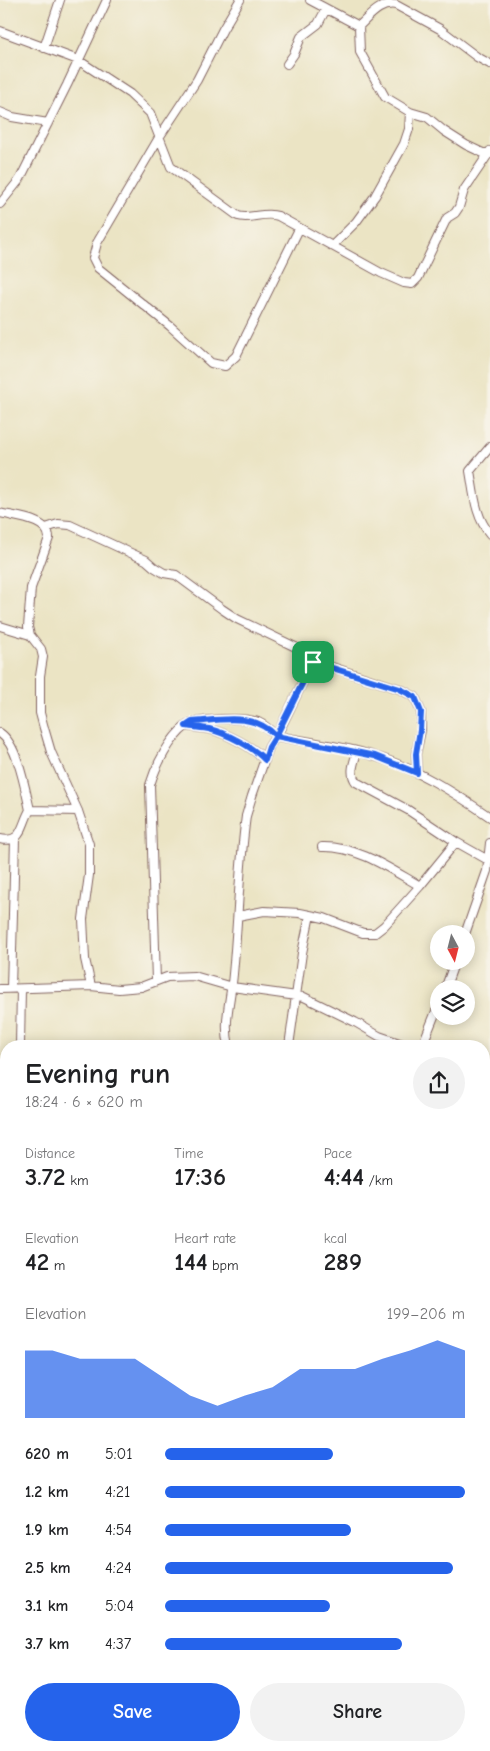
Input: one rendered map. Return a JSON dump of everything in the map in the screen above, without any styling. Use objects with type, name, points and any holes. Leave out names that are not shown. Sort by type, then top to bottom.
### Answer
[{"type":"street","points":[[44,48],[60,0]]},
{"type":"street","points":[[0,204],[20,179],[107,0]]},
{"type":"street","points":[[240,0],[222,28],[197,80],[160,136],[98,243],[93,258],[98,268],[170,326],[211,363],[225,366],[236,356],[299,229]]},
{"type":"street","points":[[310,0],[359,26]]},
{"type":"street","points":[[359,26],[380,7],[390,4],[396,5],[440,29],[477,57],[490,64]]},
{"type":"street","points":[[287,64],[294,54],[301,37],[318,24],[326,9]]},
{"type":"street","points":[[359,26],[360,52],[385,98],[410,112],[427,117],[444,131],[476,151],[490,152]]},
{"type":"street","points":[[0,31],[78,60],[130,94],[145,108],[154,121],[171,167],[238,216],[245,218],[272,214],[381,273],[404,283],[412,284],[418,278],[447,218],[459,207],[464,190],[490,152]]},
{"type":"street","points":[[0,112],[12,117],[48,123]]},
{"type":"street","points":[[332,246],[356,222],[375,196],[404,144],[410,128],[410,112]]},
{"type":"street","points":[[490,447],[470,471],[483,526],[490,534]]},
{"type":"street","points":[[0,513],[31,521],[46,528],[49,532],[49,538],[31,588],[28,628],[30,636],[41,649],[43,657],[40,676],[40,713],[44,728],[51,752],[78,811],[89,844],[89,875],[83,919],[85,959],[91,986]]},
{"type":"street","points":[[46,528],[58,524],[70,525],[146,560],[164,573],[176,575],[237,619],[310,654],[313,662],[269,747],[246,816],[232,987],[226,1021],[227,1040]]},
{"type":"street","points":[[0,626],[30,636]]},
{"type":"street","points":[[313,662],[400,689],[415,697],[421,712],[416,754],[417,773]]},
{"type":"street","points":[[156,981],[150,784],[155,769],[164,754],[186,726],[192,722],[243,719],[258,722],[270,729],[276,736],[375,756],[417,773],[451,790],[490,817]]},
{"type":"street","points":[[186,726],[210,730],[224,735],[258,753],[265,760]]},
{"type":"street","points":[[0,733],[5,736],[18,764],[30,810],[21,834],[15,839],[0,839]]},
{"type":"street","points":[[357,752],[352,770],[352,777],[356,782],[408,810],[456,842],[488,860]]},
{"type":"street","points":[[30,810],[78,811]]},
{"type":"street","points":[[11,988],[15,839]]},
{"type":"street","points":[[238,916],[264,911],[310,914],[363,933],[375,933],[384,926],[420,886],[456,842]]},
{"type":"street","points":[[468,925],[487,872],[490,843]]},
{"type":"street","points":[[322,847],[336,847],[362,855],[420,886]]},
{"type":"street","points":[[290,1040],[304,935],[310,914]]},
{"type":"street","points":[[0,989],[91,986],[119,989],[141,987],[167,977],[194,976],[232,987],[304,997],[391,1040]]},
{"type":"street","points":[[20,1040],[21,989]]},
{"type":"street","points":[[424,1040],[430,1025]]},
{"type":"route","points":[[313,662],[276,736],[270,729],[258,722],[243,719],[192,722],[186,726],[210,730],[224,735],[245,745],[265,760],[269,747],[276,736],[375,756],[417,773],[416,754],[421,712],[415,697],[400,689],[313,662]]}]
